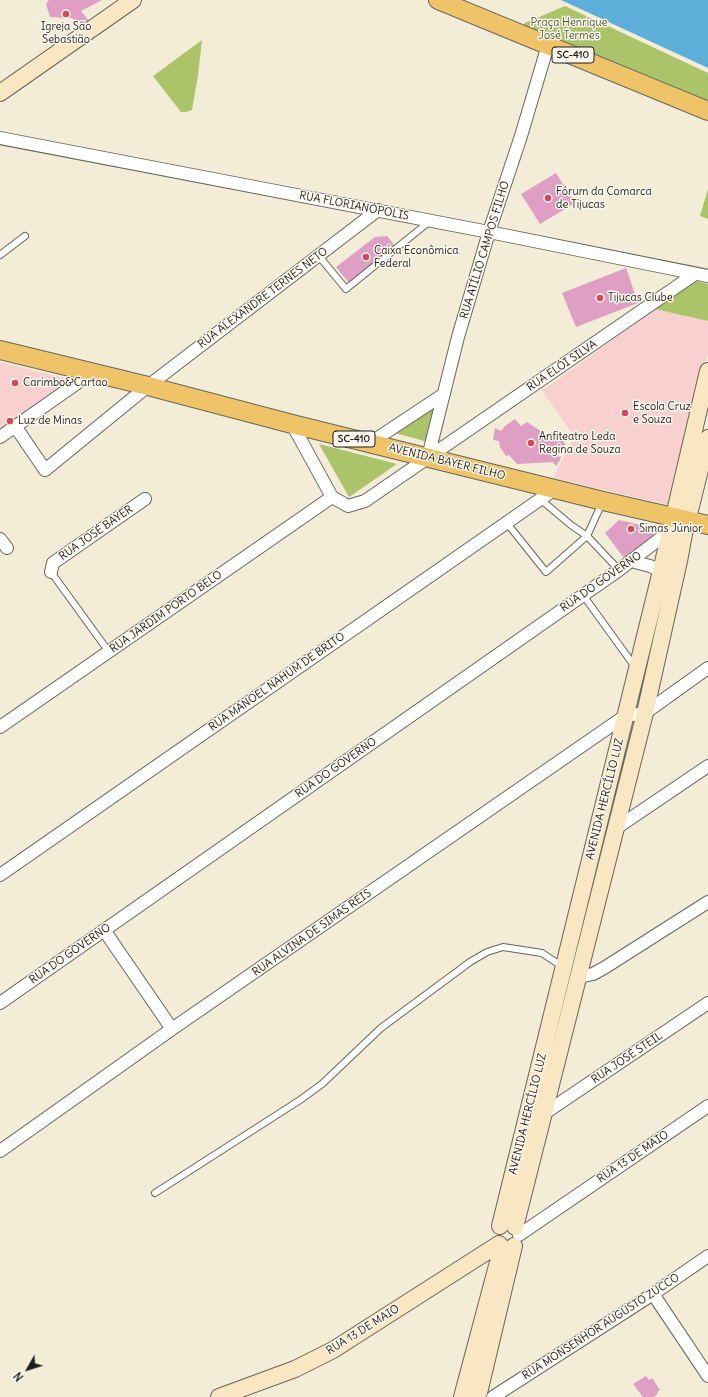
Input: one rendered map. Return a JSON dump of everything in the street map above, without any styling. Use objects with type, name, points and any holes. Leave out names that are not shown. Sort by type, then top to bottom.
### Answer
[{"type":"main road","name":"SC-410","points":[[438,0],[708,111]]},
{"type":"main road","name":"AVENIDA BAYER FILHO","points":[[0,350],[93,372],[292,424],[603,501],[677,523],[708,525]]},
{"type":"street","points":[[0,93],[133,0]]},
{"type":"street","name":"RUA ATÍLIO CAMPOS FILHO","points":[[428,457],[458,337],[489,232],[521,136],[548,45]]},
{"type":"street","name":"RUA FLORIANÓPOLIS","points":[[0,138],[378,210],[708,276]]},
{"type":"street","name":"RUA ALEXANDRE TERNES NETO","points":[[15,426],[45,470],[148,386],[378,210]]},
{"type":"street","name":"RUA ELÓI SILVA","points":[[332,497],[348,506],[365,501],[695,274]]},
{"type":"street","name":"AVENIDA HERCÍLIO LUZ","points":[[462,1397],[545,1113],[645,713],[677,523],[708,371]]},
{"type":"street","points":[[0,437],[93,372]]},
{"type":"street","points":[[370,443],[444,394]]},
{"type":"street","points":[[292,424],[332,497]]},
{"type":"street","name":"AVENIDA HERCÍLIO LUZ","points":[[478,1397],[508,1238],[563,967],[661,571],[708,438]]},
{"type":"street","name":"RUA MANOEL NAHUM DE BRITO","points":[[0,875],[555,489]]},
{"type":"street","name":"RUA JARDIM PORTO BELO","points":[[0,727],[332,497]]},
{"type":"street","name":"RUA JOSÉ BAYER","points":[[51,572],[52,563],[146,499]]},
{"type":"street","name":"RUA DO GOVERNO","points":[[0,1004],[619,570],[677,523]]},
{"type":"street","points":[[631,561],[650,566],[661,571]]},
{"type":"street","points":[[625,716],[645,713],[708,668]]},
{"type":"street","name":"RUA ALVINA DE SIMAS REIS","points":[[0,1151],[172,1029],[625,716]]},
{"type":"street","points":[[615,830],[708,766]]},
{"type":"street","points":[[579,977],[593,974],[604,968],[708,902]]},
{"type":"street","points":[[104,930],[172,1029]]},
{"type":"street","name":"RUA JOSÉ STEIL","points":[[545,1113],[708,1004]]},
{"type":"street","name":"RUA 13 DE MAIO","points":[[219,1397],[295,1369],[333,1350],[508,1238],[708,1106]]},
{"type":"street","name":"RUA MONSENHOR AUGUSTO ZUCCO","points":[[493,1397],[653,1294],[708,1256]]},
{"type":"street","points":[[653,1294],[708,1376]]},
{"type":"lane","points":[[318,256],[346,289],[430,221]]},
{"type":"lane","points":[[0,254],[25,236]]},
{"type":"lane","points":[[540,499],[571,525],[587,536],[619,570]]},
{"type":"lane","points":[[506,522],[546,572],[587,536],[603,501]]},
{"type":"lane","points":[[51,572],[109,652]]},
{"type":"lane","points":[[583,594],[637,670]]},
{"type":"lane","points":[[155,1193],[300,1100],[322,1084],[381,1028],[470,962],[487,952],[503,947],[542,953],[563,967]]},
{"type":"shaded area","name":"Escola Cruz e Souza","points":[[655,309],[708,321],[708,352],[669,505],[553,478],[574,436],[542,391]]},
{"type":"shaded area","points":[[0,362],[68,379],[70,382],[0,435]]},
{"type":"green space","name":"Praça Henrique José Termes","points":[[565,6],[708,73],[708,108],[521,30],[525,23]]},
{"type":"green space","points":[[202,40],[192,110],[181,112],[153,76]]},
{"type":"green space","points":[[708,189],[708,219],[700,216]]},
{"type":"green space","points":[[694,280],[708,284],[708,321],[655,309]]},
{"type":"green space","points":[[434,408],[428,442],[395,433]]},
{"type":"green space","points":[[319,444],[397,464],[349,497]]},
{"type":"water","points":[[561,0],[708,0],[708,68]]},
{"type":"building","name":"Igreja São Sebastião","points":[[49,0],[102,0],[81,11],[90,22],[81,29],[72,18],[50,17],[46,4]]},
{"type":"building","name":"Fórum da Comarca de Tijucas","points":[[556,173],[575,203],[540,224],[521,194]]},
{"type":"building","name":"Caixa Econômica Federal","points":[[387,236],[396,247],[349,283],[336,267],[375,237]]},
{"type":"building","name":"Tijucas Clube","points":[[626,268],[638,303],[576,327],[562,293]]},
{"type":"building","name":"Anfiteatro Leda Regina de Souza","points":[[515,419],[521,426],[527,422],[548,436],[557,429],[565,444],[563,451],[560,450],[558,457],[561,456],[560,460],[556,466],[553,462],[517,464],[509,455],[506,456],[500,447],[499,441],[493,440],[495,428],[501,431]]},
{"type":"building","points":[[619,520],[654,528],[653,537],[624,558],[605,533]]},
{"type":"building","points":[[646,1376],[649,1380],[652,1378],[660,1390],[654,1397],[643,1397],[633,1384]]},
{"type":"place","name":"Igreja São Sebastião","points":[[66,14]]},
{"type":"place","name":"Fórum da Comarca de Tijucas","points":[[548,198]]},
{"type":"place","name":"Caixa Econômica Federal","points":[[366,257]]},
{"type":"place","name":"Tijucas Clube","points":[[600,298]]},
{"type":"place","name":"Carimbo&Cartao","points":[[15,383]]},
{"type":"place","name":"Escola Cruz e Souza","points":[[625,413]]},
{"type":"place","name":"Luz de Minas","points":[[10,421]]},
{"type":"place","name":"Anfiteatro Leda Regina de Souza","points":[[531,443]]},
{"type":"place","name":"Simas Júnior","points":[[631,529]]}]
